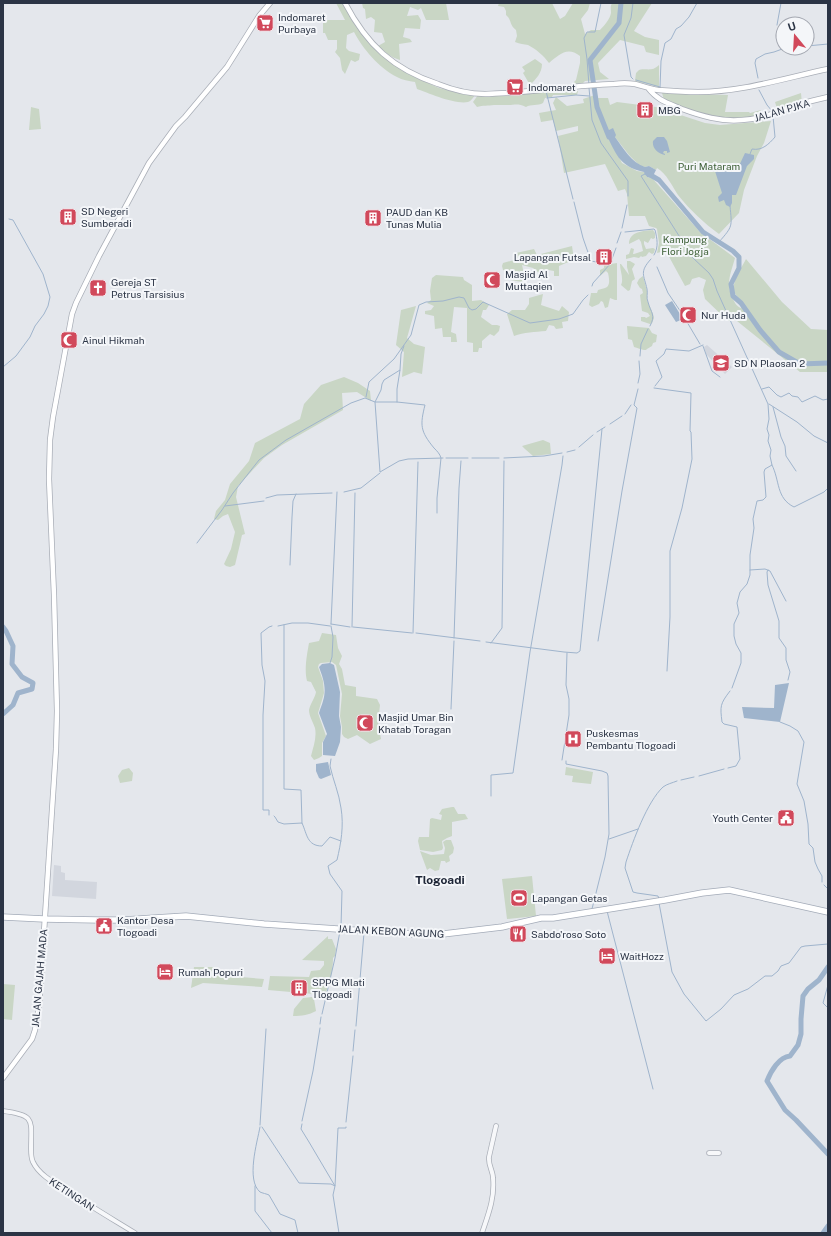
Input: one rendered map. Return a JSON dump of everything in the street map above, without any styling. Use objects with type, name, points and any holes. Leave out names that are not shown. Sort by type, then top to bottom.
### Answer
[{"type":"main road","name":"JALAN GAJAH MADA","points":[[4,1076],[32,1039],[39,1008],[56,750],[54,595],[49,493],[50,440],[72,314],[98,256],[149,163],[176,126],[225,70],[238,52],[259,16],[270,3]]},
{"type":"main road","points":[[345,3],[363,32],[375,47],[390,60],[406,71],[422,79],[463,92],[485,94],[614,84],[634,84],[659,90],[698,92],[727,91],[828,69]]},
{"type":"main road","name":"JALAN PJKA","points":[[648,88],[658,99],[669,104],[706,117],[726,120],[759,118],[828,97]]},
{"type":"main road","name":"JALAN KEBON AGUNG","points":[[3,917],[123,920],[186,916],[264,924],[411,934],[443,934],[502,927],[540,918],[558,917],[723,890],[729,890],[828,912]]},
{"type":"street","name":"KETINGAN","points":[[3,1111],[22,1114],[29,1120],[32,1127],[32,1161],[44,1176],[136,1233]]},
{"type":"street","points":[[482,1233],[490,1210],[493,1181],[489,1157],[496,1126]]},
{"type":"street","points":[[709,1153],[719,1153]]},
{"type":"shaded area","name":"SD N Plaosan 2","points":[[707,345],[732,367],[725,374],[706,354],[704,347]]},
{"type":"shaded area","points":[[54,865],[61,866],[61,872],[65,873],[65,880],[97,882],[96,899],[52,896]]},
{"type":"green space","points":[[336,3],[344,3],[351,17],[390,62],[417,78],[439,88],[463,94],[475,95],[469,102],[457,102],[417,89],[415,82],[399,78],[384,69],[362,45],[354,32],[347,35],[346,48],[349,51],[360,54],[359,60],[355,62],[351,60],[345,74],[342,70],[340,58],[335,52],[337,49],[337,40],[328,40],[325,33],[323,33],[323,20],[345,20]]},
{"type":"green space","points":[[362,3],[446,3],[449,20],[426,20],[421,8],[418,10],[410,7],[407,16],[418,15],[421,20],[420,29],[405,28],[403,37],[410,39],[412,42],[399,44],[400,60],[390,56],[378,46],[385,42],[382,33],[374,32],[375,20],[371,17],[366,19],[365,9],[363,8]]},
{"type":"green space","points":[[499,3],[552,3],[560,19],[565,16],[573,3],[590,3],[588,10],[581,19],[585,34],[591,30],[600,30],[608,20],[611,13],[612,3],[652,3],[634,31],[645,37],[659,40],[659,55],[646,52],[644,46],[620,40],[598,63],[600,72],[609,79],[585,81],[581,85],[574,86],[573,83],[576,80],[580,56],[575,53],[567,52],[563,53],[549,63],[540,53],[528,45],[515,42],[517,36],[516,30],[506,15],[504,7],[498,6]]},
{"type":"green space","points":[[535,59],[542,64],[542,67],[538,76],[530,85],[523,73],[525,71],[522,67]]},
{"type":"green space","points":[[659,65],[659,87],[635,81],[636,73],[639,70],[652,69]]},
{"type":"green space","points":[[578,91],[577,95],[553,95],[552,97],[545,98],[541,104],[526,107],[516,104],[477,107],[473,102],[478,95]]},
{"type":"green space","points":[[662,93],[728,95],[725,112],[750,113],[761,110],[759,116],[723,119],[697,112],[664,100]]},
{"type":"green space","points":[[801,93],[802,104],[778,112],[775,102]]},
{"type":"green space","points":[[595,95],[596,98],[608,98],[610,105],[617,102],[656,107],[705,123],[720,125],[771,121],[764,143],[757,156],[744,190],[739,213],[719,234],[687,206],[661,171],[657,168],[656,170],[649,166],[640,166],[615,137],[606,132],[622,163],[637,171],[644,172],[647,177],[652,178],[700,232],[735,258],[730,274],[729,288],[734,302],[737,305],[741,308],[744,304],[736,295],[733,288],[737,275],[746,259],[782,302],[811,329],[828,330],[828,372],[800,372],[737,321],[728,321],[705,299],[703,290],[706,280],[699,277],[692,279],[690,284],[685,286],[667,253],[664,251],[657,253],[659,243],[657,229],[649,226],[645,216],[629,216],[627,194],[625,189],[618,191],[605,164],[564,173],[558,136],[578,131],[578,126],[556,131],[553,120],[541,122],[539,113],[556,110],[553,103],[556,97],[567,106],[584,103],[583,99]]},
{"type":"green space","points":[[31,107],[39,109],[41,129],[29,130]]},
{"type":"green space","points":[[653,230],[655,233],[655,238],[651,238],[648,243],[644,241],[644,244],[646,249],[655,249],[654,253],[652,254],[649,252],[646,256],[626,259],[626,255],[629,254],[631,248],[634,249],[633,254],[643,251],[639,239],[629,244],[631,236],[638,232]]},
{"type":"green space","points":[[572,246],[573,260],[559,266],[559,276],[554,276],[554,271],[548,270],[544,274],[539,273],[533,268],[522,265],[525,278],[522,282],[506,279],[507,271],[503,270],[503,263],[514,260],[516,253],[534,249],[537,255]]},
{"type":"green space","points":[[627,261],[635,264],[632,269],[635,279],[632,281],[630,290],[628,291],[621,285],[622,278],[620,264],[629,275]]},
{"type":"green space","points":[[617,263],[617,300],[610,298],[608,307],[605,308],[603,302],[601,301],[599,304],[592,307],[589,305],[591,293],[597,293],[598,290],[607,287],[609,284],[608,273],[606,271],[600,276],[600,270],[604,268],[604,265]]},
{"type":"green space","points":[[436,275],[463,277],[464,280],[472,285],[472,301],[481,300],[489,305],[486,310],[483,310],[481,317],[492,325],[500,326],[499,331],[494,336],[490,334],[482,341],[482,348],[479,348],[478,352],[473,352],[473,343],[467,342],[467,308],[454,307],[451,332],[456,334],[457,342],[451,342],[451,337],[443,337],[442,328],[435,329],[434,316],[425,314],[425,311],[431,310],[434,306],[427,303],[431,300],[430,291],[432,278]]},
{"type":"green space","points":[[643,276],[647,291],[647,300],[654,318],[650,324],[641,321],[641,317],[646,318],[650,316],[648,313],[642,311],[640,295],[643,293],[642,289],[637,283]]},
{"type":"green space","points":[[543,294],[541,305],[559,311],[562,306],[569,312],[568,321],[562,322],[563,328],[556,329],[554,326],[549,325],[546,331],[514,336],[507,314],[512,310],[525,310],[529,304],[529,298]]},
{"type":"green space","points":[[416,306],[407,338],[414,344],[425,347],[422,374],[414,372],[402,377],[404,352],[396,345],[401,310]]},
{"type":"green space","points":[[627,326],[649,328],[652,333],[657,335],[656,342],[646,350],[634,347],[632,340],[628,339]]},
{"type":"green space","points":[[344,377],[358,383],[370,391],[371,401],[357,392],[342,393],[343,410],[282,445],[264,458],[238,486],[236,497],[245,534],[242,535],[235,565],[230,567],[226,566],[224,564],[231,549],[235,532],[228,514],[218,520],[214,519],[216,511],[225,500],[230,484],[249,461],[255,443],[300,419],[304,404],[321,385]]},
{"type":"green space","points":[[543,440],[550,443],[551,454],[533,456],[522,446]]},
{"type":"green space","points":[[322,633],[336,635],[338,648],[342,656],[339,664],[342,669],[345,685],[356,687],[356,696],[377,699],[380,705],[379,714],[381,717],[378,722],[381,739],[370,744],[357,735],[348,739],[344,737],[342,734],[340,716],[342,694],[336,665],[332,662],[321,663],[318,667],[323,681],[324,693],[318,713],[326,736],[322,743],[322,756],[314,760],[311,756],[316,735],[309,710],[316,692],[311,682],[307,681],[306,667],[309,643],[319,641]]},
{"type":"green space","points":[[566,767],[593,772],[591,784],[572,782],[573,776],[565,775]]},
{"type":"green space","points":[[129,768],[133,773],[132,781],[120,783],[118,776],[122,770]]},
{"type":"green space","points":[[454,807],[458,814],[465,814],[468,819],[452,822],[452,836],[442,841],[442,850],[433,852],[420,850],[418,841],[419,837],[429,837],[430,819],[441,820],[442,815],[439,814],[442,809]]},
{"type":"green space","points":[[446,840],[451,840],[454,848],[453,853],[449,856],[450,861],[446,863],[445,861],[441,861],[439,870],[435,871],[430,868],[427,870],[420,851],[431,855],[444,854],[445,848],[443,842]]},
{"type":"green space","name":"Lapangan Getas","points":[[532,876],[536,916],[507,919],[502,879]]},
{"type":"green space","points":[[328,936],[328,939],[332,939],[336,949],[335,956],[333,958],[331,976],[325,995],[268,990],[270,976],[309,977],[311,971],[320,970],[324,965],[324,961],[302,960]]},
{"type":"green space","points":[[194,967],[217,967],[217,975],[264,979],[262,987],[203,983],[191,988]]},
{"type":"green space","points":[[3,984],[15,985],[12,1020],[3,1019]]},
{"type":"green space","points":[[312,997],[314,999],[316,1011],[305,1015],[293,1016],[294,1009],[303,998]]},
{"type":"water","points":[[613,128],[616,135],[615,137],[632,159],[640,165],[645,167],[649,166],[656,170],[652,178],[647,177],[644,172],[628,166],[619,158],[605,132]]},
{"type":"water","points":[[657,137],[664,137],[667,141],[670,152],[667,153],[667,151],[664,151],[663,153],[665,155],[656,150],[653,146],[653,141]]},
{"type":"water","points":[[745,153],[754,155],[754,159],[747,166],[736,195],[732,195],[732,203],[730,207],[726,205],[724,200],[719,202],[718,197],[722,193],[714,168],[738,168]]},
{"type":"water","points":[[672,301],[683,319],[676,322],[665,305]]},
{"type":"water","points":[[330,663],[334,665],[340,692],[340,742],[335,756],[323,755],[323,742],[327,734],[319,713],[325,687],[319,667],[322,664]]},
{"type":"water","points":[[789,683],[780,722],[744,718],[742,707],[774,708],[775,685]]},
{"type":"water","points":[[328,762],[331,775],[321,779],[316,771],[316,764]]},
{"type":"waterway","points":[[589,85],[584,38],[587,32],[595,32],[601,3]]},
{"type":"waterway","points":[[609,137],[597,107],[590,60],[619,23],[621,3]]},
{"type":"waterway","points":[[633,3],[631,18],[624,35],[631,77],[633,79]]},
{"type":"waterway","points":[[660,88],[661,61],[665,43],[671,39],[676,29],[689,17],[697,3]]},
{"type":"waterway","points":[[779,16],[781,3]]},
{"type":"waterway","points":[[815,45],[828,44]]},
{"type":"waterway","points":[[758,78],[755,63],[756,59],[765,54],[775,52]]},
{"type":"waterway","points":[[636,80],[660,87]]},
{"type":"waterway","points":[[589,88],[592,120],[601,143],[628,181],[628,196]]},
{"type":"waterway","points":[[759,90],[772,111]]},
{"type":"waterway","points":[[546,91],[573,199]]},
{"type":"waterway","points":[[547,98],[576,95],[589,96]]},
{"type":"waterway","points":[[750,154],[752,149],[762,148],[775,137],[773,116]]},
{"type":"waterway","points":[[647,173],[659,180],[703,232],[733,251],[739,257],[739,268],[731,284],[733,296],[741,303],[760,330],[779,352],[800,364],[828,363]]},
{"type":"waterway","points":[[645,174],[641,176],[693,258],[709,273],[713,279],[768,404],[769,419],[767,429],[772,465],[765,469],[764,472],[766,497],[763,500],[757,501],[753,519],[754,528],[750,555],[750,575],[747,584],[740,592],[737,603],[739,613],[734,624],[734,636],[741,653],[741,663],[732,688]]},
{"type":"waterway","points":[[574,202],[583,238],[591,261],[602,263],[612,261]]},
{"type":"waterway","points":[[622,228],[627,205]]},
{"type":"waterway","points":[[719,242],[727,233],[730,226],[730,206]]},
{"type":"waterway","points":[[3,367],[16,356],[30,337],[35,326],[44,314],[50,297],[43,274],[13,220],[9,219]]},
{"type":"waterway","points":[[625,232],[654,229],[657,242],[657,249],[654,255]]},
{"type":"waterway","points":[[617,243],[621,232]]},
{"type":"waterway","points":[[612,259],[616,248]]},
{"type":"waterway","points":[[650,326],[653,316],[647,300],[647,291],[643,274],[647,263],[651,259]]},
{"type":"waterway","points":[[592,286],[611,263]]},
{"type":"waterway","points":[[657,267],[668,293],[685,318]]},
{"type":"waterway","points":[[366,397],[369,382],[394,359],[411,335],[419,305],[426,302],[443,301],[459,297],[464,298],[469,308],[472,310],[476,309],[483,302],[530,323],[559,319],[573,314],[588,295]]},
{"type":"waterway","points":[[687,322],[700,344]]},
{"type":"waterway","points":[[640,356],[641,344],[648,329]]},
{"type":"waterway","points":[[655,386],[662,377],[656,361],[664,354],[666,349],[689,351],[703,345]]},
{"type":"waterway","points":[[400,370],[401,354],[404,346]]},
{"type":"waterway","points":[[703,346],[712,371],[720,377]]},
{"type":"waterway","points":[[638,383],[640,374],[639,361]]},
{"type":"waterway","points":[[397,402],[397,389],[400,370],[384,380],[375,402],[380,472],[399,461],[408,459],[443,458]]},
{"type":"waterway","points":[[762,389],[769,387],[781,397],[789,393],[792,396],[798,397],[802,402],[815,396],[823,400],[828,399]]},
{"type":"waterway","points":[[654,388],[691,393],[690,431],[692,459],[682,508],[670,551],[670,617],[667,671]]},
{"type":"waterway","points":[[598,641],[637,408],[634,405],[638,389]]},
{"type":"waterway","points":[[197,543],[259,460],[286,440],[351,403],[365,398],[375,402],[397,402],[425,405],[422,418],[422,428],[429,442],[441,458],[437,513]]},
{"type":"waterway","points":[[769,404],[797,422],[814,436],[828,443]]},
{"type":"waterway","points":[[625,414],[631,405]]},
{"type":"waterway","points":[[773,407],[785,446],[786,456],[796,471]]},
{"type":"waterway","points":[[610,424],[622,416]]},
{"type":"waterway","points":[[597,432],[605,427]]},
{"type":"waterway","points":[[486,642],[564,652],[577,653],[580,651],[602,429]]},
{"type":"waterway","points":[[579,447],[593,435]]},
{"type":"waterway","points":[[567,452],[575,450]]},
{"type":"waterway","points":[[504,458],[544,456],[562,453]]},
{"type":"waterway","points":[[491,796],[491,775],[513,773],[530,652],[563,456]]},
{"type":"waterway","points":[[446,458],[468,458]]},
{"type":"waterway","points":[[472,458],[499,458]]},
{"type":"waterway","points":[[454,638],[461,461]]},
{"type":"waterway","points":[[491,643],[502,628],[504,461]]},
{"type":"waterway","points":[[413,633],[418,462]]},
{"type":"waterway","points":[[772,465],[781,494],[784,499],[794,507],[824,492],[828,488]]},
{"type":"waterway","points":[[344,492],[361,488],[380,473]]},
{"type":"waterway","points":[[331,624],[337,492]]},
{"type":"waterway","points":[[266,498],[277,495],[332,493]]},
{"type":"waterway","points":[[352,627],[355,493]]},
{"type":"waterway","points":[[290,565],[293,501],[296,494]]},
{"type":"waterway","points":[[225,506],[264,501]]},
{"type":"waterway","points":[[750,570],[765,569],[770,571],[786,601]]},
{"type":"waterway","points":[[768,570],[768,585],[779,621],[779,638],[786,648],[786,660],[790,672],[788,680]]},
{"type":"waterway","points":[[278,626],[292,623],[308,623],[330,626]]},
{"type":"waterway","points":[[331,624],[350,627]]},
{"type":"waterway","points":[[284,625],[284,789],[301,790],[302,823]]},
{"type":"waterway","points":[[269,815],[269,810],[263,810],[263,715],[265,681],[262,665],[261,633],[272,626]]},
{"type":"waterway","points":[[330,663],[332,657],[333,637],[331,626]]},
{"type":"waterway","points":[[3,627],[13,646],[12,664],[22,677],[33,683],[32,689],[18,693],[13,705],[3,714]]},
{"type":"waterway","points":[[353,627],[412,633]]},
{"type":"waterway","points":[[416,633],[480,641]]},
{"type":"waterway","points":[[451,709],[454,641]]},
{"type":"waterway","points":[[562,760],[569,715],[569,699],[566,685],[567,653]]},
{"type":"waterway","points":[[728,768],[736,766],[740,759],[737,727],[724,724],[722,722],[722,705],[724,699],[730,691]]},
{"type":"waterway","points":[[780,722],[798,731],[804,742],[797,784],[804,801],[808,824],[809,844],[813,848],[815,862],[822,876],[822,882]]},
{"type":"waterway","points":[[331,759],[330,766],[340,802],[342,828],[337,860],[328,866],[330,874],[342,891],[341,927]]},
{"type":"waterway","points":[[566,761],[566,764],[602,771],[607,773],[608,776],[609,834],[592,909]]},
{"type":"waterway","points":[[699,776],[724,769]]},
{"type":"waterway","points":[[681,780],[694,777]]},
{"type":"waterway","points":[[659,899],[658,896],[633,892],[625,868],[637,833],[651,802],[663,787],[677,781]]},
{"type":"waterway","points":[[274,816],[278,822],[284,824],[302,823],[308,839],[313,844],[322,846],[330,837],[341,841]]},
{"type":"waterway","points":[[609,839],[638,829]]},
{"type":"waterway","points":[[824,885],[828,889]]},
{"type":"waterway","points":[[632,902],[651,900]]},
{"type":"waterway","points":[[659,903],[672,972],[684,994],[706,1021],[721,1009],[734,995],[748,989],[765,976],[772,976],[781,966],[789,963],[801,947],[828,944]]},
{"type":"waterway","points":[[607,911],[653,1089]]},
{"type":"waterway","points":[[322,1014],[340,931]]},
{"type":"waterway","points":[[356,1026],[364,933]]},
{"type":"waterway","points":[[828,967],[819,980],[808,989],[803,996],[801,1034],[798,1045],[790,1056],[782,1059],[776,1065],[767,1081],[785,1110],[828,1154]]},
{"type":"waterway","points":[[828,985],[823,1003],[828,1008]]},
{"type":"waterway","points":[[320,1024],[321,1017]]},
{"type":"waterway","points":[[302,1121],[313,1071],[320,1028]]},
{"type":"waterway","points":[[260,1125],[266,1029]]},
{"type":"waterway","points":[[353,1051],[355,1030]]},
{"type":"waterway","points":[[346,1122],[353,1056]]},
{"type":"waterway","points":[[302,1124],[301,1129],[335,1186],[333,1195],[339,1233]]},
{"type":"waterway","points":[[260,1127],[253,1170],[256,1186],[260,1192],[269,1195],[280,1214],[295,1220],[298,1233]]},
{"type":"waterway","points":[[262,1127],[299,1183],[331,1184],[335,1186],[338,1128],[346,1127]]},
{"type":"waterway","points":[[255,1186],[255,1211],[272,1233]]},
{"type":"waterway","points":[[823,1233],[828,1226]]},
{"type":"place","name":"Indomaret Purbaya","points":[[265,23]]},
{"type":"place","name":"Indomaret","points":[[515,87]]},
{"type":"place","name":"MBG","points":[[645,110]]},
{"type":"place","name":"SD Negeri Sumberadi","points":[[68,217]]},
{"type":"place","name":"PAUD dan KB Tunas Mulia","points":[[373,218]]},
{"type":"place","name":"Lapangan Futsal","points":[[604,257]]},
{"type":"place","name":"Masjid Al Muttaqien","points":[[492,280]]},
{"type":"place","name":"Gereja ST Petrus Tarsisius","points":[[98,288]]},
{"type":"place","name":"Nur Huda","points":[[688,315]]},
{"type":"place","name":"Ainul Hikmah","points":[[69,340]]},
{"type":"place","name":"SD N Plaosan 2","points":[[721,363]]},
{"type":"place","name":"Masjid Umar Bin Khatab Toragan","points":[[365,723]]},
{"type":"place","name":"Puskesmas Pembantu Tlogoadi","points":[[573,739]]},
{"type":"place","name":"Youth Center","points":[[786,818]]},
{"type":"place","name":"Lapangan Getas","points":[[519,898]]},
{"type":"place","name":"Kantor Desa Tlogoadi","points":[[104,926]]},
{"type":"place","name":"Sabdo'roso Soto","points":[[518,934]]},
{"type":"place","name":"WaitHozz","points":[[607,956]]},
{"type":"place","name":"Rumah Popuri","points":[[165,972]]},
{"type":"place","name":"SPPG Mlati Tlogoadi","points":[[299,988]]},
{"type":"district","name":"Tlogoadi","points":[[440,880]]},
{"type":"park label","name":"Puri Mataram","points":[[709,166]]},
{"type":"park label","name":"Kampung Flori Jogja","points":[[685,244]]}]
